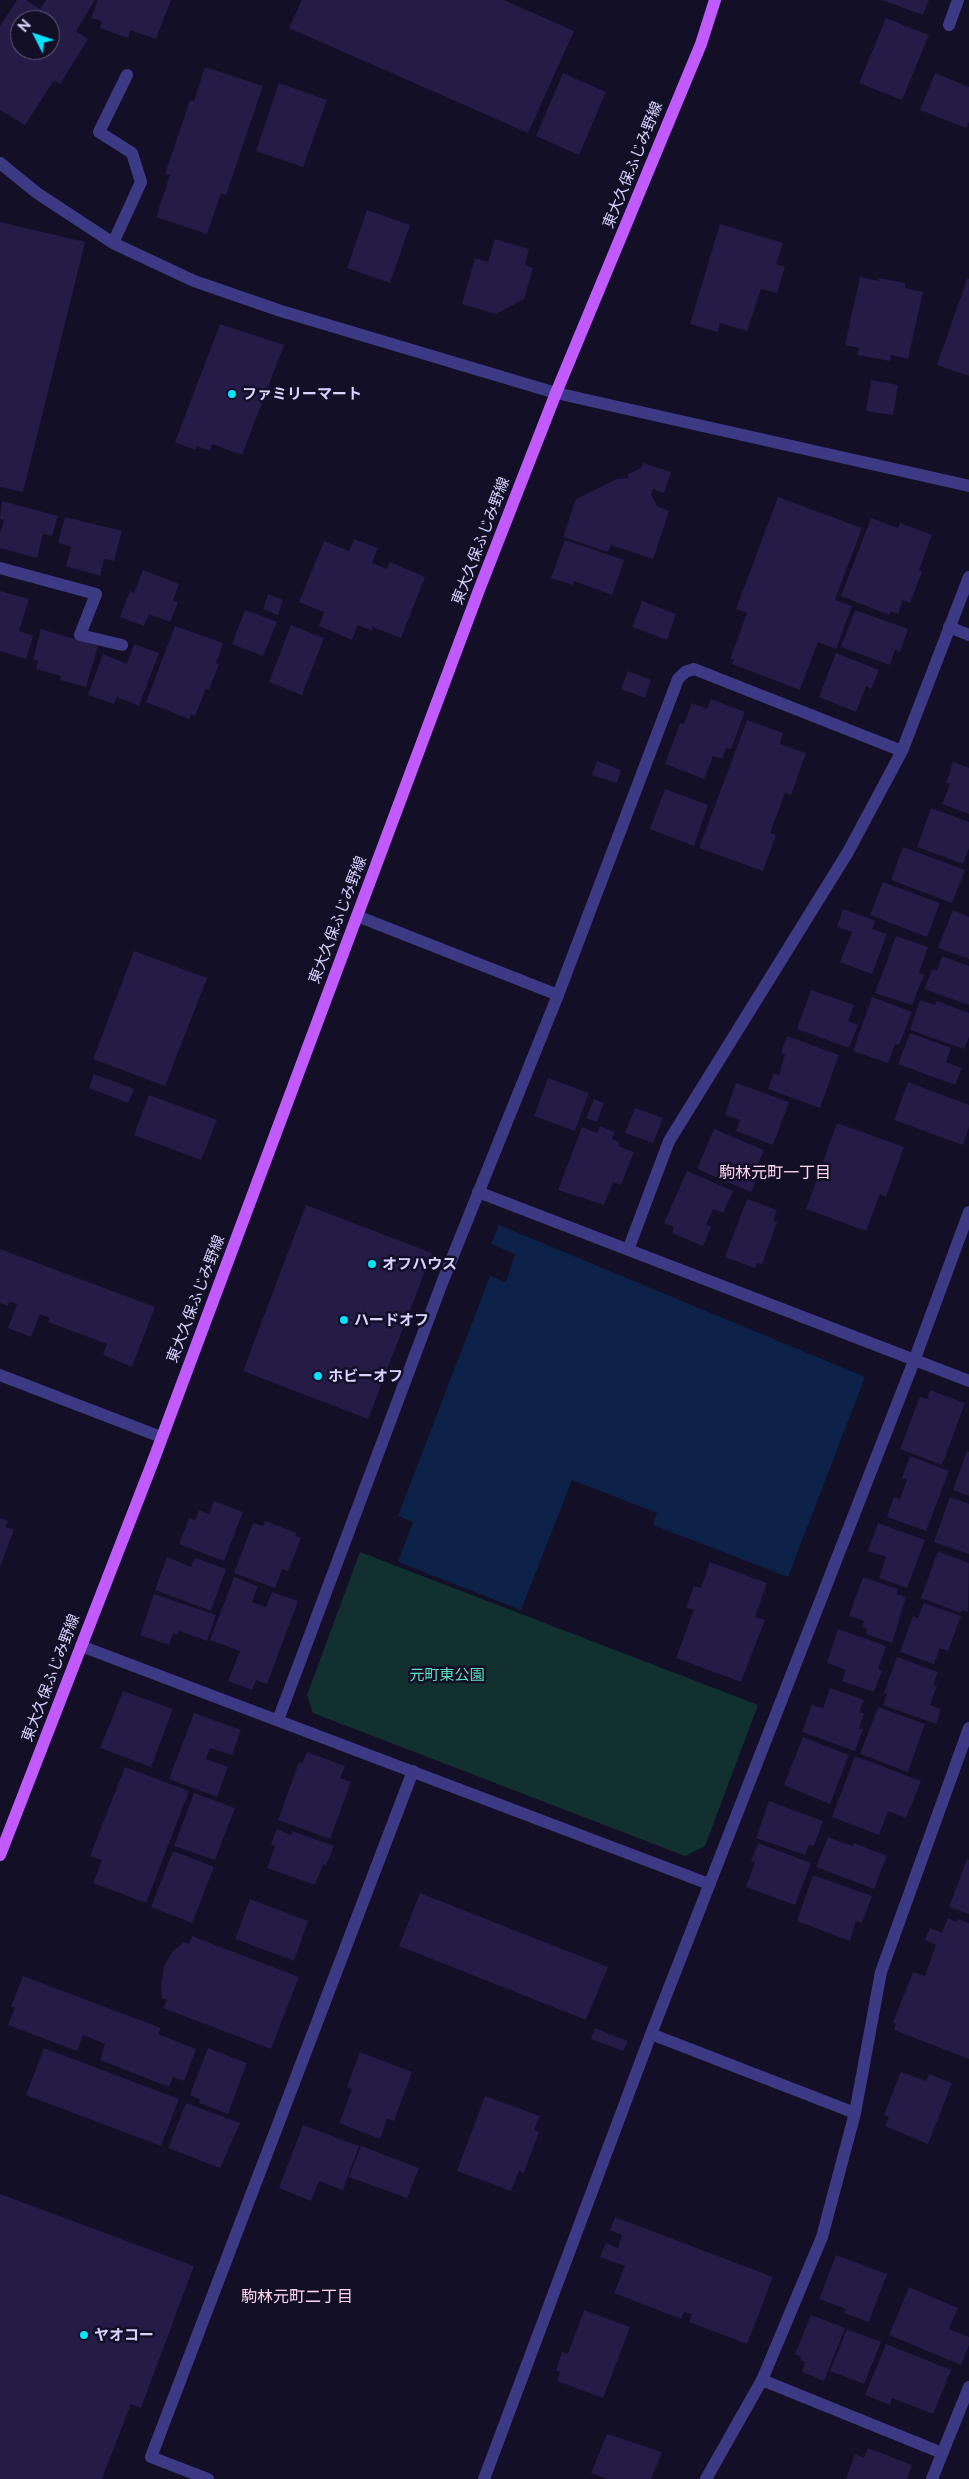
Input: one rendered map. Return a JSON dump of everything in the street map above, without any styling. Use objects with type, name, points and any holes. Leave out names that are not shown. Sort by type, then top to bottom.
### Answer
[{"type":"main road","name":"東大久保ふじみ野線","points":[[0,1855],[161,1437],[556,393],[701,44],[715,0]]},
{"type":"street","points":[[949,25],[958,0]]},
{"type":"street","points":[[113,242],[141,182],[132,153],[99,132],[127,75]]},
{"type":"street","points":[[0,163],[37,192],[113,242],[194,281],[229,293],[556,393],[969,486]]},
{"type":"street","points":[[0,568],[96,594],[80,635],[122,646]]},
{"type":"street","points":[[628,1250],[669,1141],[848,852],[902,751],[969,577]]},
{"type":"street","points":[[949,627],[969,634]]},
{"type":"street","points":[[278,1720],[478,1192],[558,995],[678,678],[685,672],[694,669],[902,751]]},
{"type":"street","points":[[357,916],[558,995]]},
{"type":"street","points":[[478,1192],[969,1381]]},
{"type":"street","points":[[484,2479],[651,2034],[914,1361],[969,1212]]},
{"type":"street","points":[[0,1375],[161,1437]]},
{"type":"street","points":[[81,1646],[709,1884]]},
{"type":"street","points":[[706,2479],[762,2380],[822,2237],[855,2112],[881,1972],[965,1749],[969,1728]]},
{"type":"street","points":[[208,2479],[151,2457],[413,1771]]},
{"type":"street","points":[[651,2034],[855,2112]]},
{"type":"street","points":[[762,2380],[942,2453]]},
{"type":"street","points":[[932,2479],[969,2387]]},
{"type":"green space","name":"元町東公園","points":[[360,1552],[758,1705],[705,1846],[685,1856],[313,1713],[307,1695]]},
{"type":"water","points":[[499,1225],[865,1377],[788,1577],[653,1525],[657,1513],[572,1480],[521,1610],[398,1562],[413,1522],[398,1516],[490,1276],[506,1282],[515,1254],[491,1244]]},
{"type":"building","points":[[17,0],[26,0],[40,9],[46,0],[95,0],[76,31],[88,39],[60,84],[54,80],[25,125],[0,110],[0,26],[10,11],[10,60],[60,60],[60,10],[10,10]]},
{"type":"building","points":[[98,0],[171,0],[156,39],[130,30],[128,38],[100,28],[102,21],[91,18]]},
{"type":"building","points":[[302,0],[504,0],[574,31],[528,133],[289,28]]},
{"type":"building","points":[[882,0],[929,0],[923,15]]},
{"type":"building","points":[[886,18],[929,35],[902,100],[859,83]]},
{"type":"building","points":[[205,67],[263,86],[226,195],[221,193],[207,234],[156,217],[170,175],[165,174],[190,100],[194,101]]},
{"type":"building","points":[[563,73],[606,92],[579,155],[536,136]]},
{"type":"building","points":[[935,73],[969,87],[969,122],[966,128],[920,110]]},
{"type":"building","points":[[279,83],[327,100],[303,167],[256,151]]},
{"type":"building","points":[[367,210],[410,225],[390,283],[347,268]]},
{"type":"building","points":[[0,222],[85,242],[23,492],[0,487]]},
{"type":"building","points":[[720,224],[783,243],[776,264],[785,267],[777,293],[761,289],[747,331],[720,323],[718,332],[690,324]]},
{"type":"building","points":[[495,239],[529,249],[525,265],[533,268],[524,299],[496,314],[462,304],[475,258],[488,262]]},
{"type":"building","points":[[860,277],[879,281],[879,278],[905,283],[905,288],[923,292],[908,359],[891,355],[890,361],[857,355],[859,348],[845,345]]},
{"type":"building","points":[[967,279],[969,279],[969,376],[937,365]]},
{"type":"building","points":[[220,324],[284,345],[242,455],[212,444],[210,451],[197,446],[195,450],[175,442]]},
{"type":"building","points":[[871,380],[898,385],[893,415],[866,411]]},
{"type":"building","points":[[643,463],[671,472],[664,493],[653,489],[651,494],[657,506],[669,511],[653,559],[611,545],[608,552],[563,537],[576,499],[617,479],[629,478],[627,475],[641,468]]},
{"type":"building","points":[[778,497],[862,528],[835,600],[852,606],[836,649],[818,642],[800,690],[732,664],[734,660],[730,659],[747,613],[736,609]]},
{"type":"building","points":[[2,501],[58,516],[52,536],[43,534],[37,558],[0,548],[0,533],[4,520],[0,519]]},
{"type":"building","points":[[65,517],[122,531],[114,561],[104,559],[100,576],[66,566],[71,547],[58,543]]},
{"type":"building","points":[[871,518],[898,528],[900,523],[932,535],[919,570],[922,572],[910,603],[903,600],[898,614],[891,611],[889,615],[841,596]]},
{"type":"building","points":[[354,539],[378,548],[372,563],[387,569],[390,562],[425,577],[401,638],[373,627],[372,631],[358,625],[352,640],[319,626],[324,612],[299,602],[324,541],[349,551]]},
{"type":"building","points":[[565,540],[624,560],[612,595],[574,581],[573,585],[551,578]]},
{"type":"building","points":[[143,570],[179,584],[173,600],[178,602],[170,622],[149,614],[144,626],[120,617],[130,591],[134,593]]},
{"type":"building","points":[[0,591],[29,599],[19,631],[33,636],[26,659],[0,651]]},
{"type":"building","points":[[268,594],[283,600],[278,615],[263,609]]},
{"type":"building","points":[[642,601],[676,614],[667,640],[632,627]]},
{"type":"building","points":[[245,610],[277,622],[263,656],[232,644]]},
{"type":"building","points":[[855,610],[908,629],[900,652],[895,649],[890,665],[841,647]]},
{"type":"building","points":[[291,625],[324,638],[302,695],[269,682]]},
{"type":"building","points":[[175,626],[223,643],[216,663],[219,664],[209,690],[206,689],[195,716],[191,714],[189,719],[146,702]]},
{"type":"building","points":[[41,629],[98,646],[86,687],[60,680],[61,676],[36,669],[38,661],[33,659]]},
{"type":"building","points":[[134,644],[159,653],[139,706],[117,697],[114,704],[88,695],[103,654],[127,664]]},
{"type":"building","points":[[836,653],[879,670],[871,689],[866,686],[856,712],[819,697]]},
{"type":"building","points":[[628,671],[651,680],[645,698],[621,689]]},
{"type":"building","points":[[711,699],[745,712],[731,749],[726,748],[722,759],[713,756],[704,779],[665,764],[680,723],[684,724],[692,703],[707,709]]},
{"type":"building","points":[[747,720],[783,733],[780,744],[806,753],[791,795],[785,793],[770,833],[776,835],[763,871],[699,848]]},
{"type":"building","points":[[597,761],[621,770],[617,783],[592,775]]},
{"type":"building","points":[[953,762],[969,768],[969,814],[942,804],[950,784],[946,783]]},
{"type":"building","points":[[665,789],[708,805],[694,846],[650,829]]},
{"type":"building","points":[[931,808],[969,822],[969,848],[963,864],[917,847]]},
{"type":"building","points":[[903,847],[965,870],[952,903],[891,880]]},
{"type":"building","points":[[883,882],[940,903],[927,937],[870,915]]},
{"type":"building","points":[[843,909],[876,921],[872,929],[887,934],[872,974],[840,962],[852,932],[837,927]]},
{"type":"building","points":[[953,910],[969,917],[969,959],[938,948]]},
{"type":"building","points":[[896,936],[928,947],[919,973],[924,975],[912,1005],[875,993]]},
{"type":"building","points":[[134,951],[207,978],[165,1086],[93,1059]]},
{"type":"building","points":[[942,956],[969,966],[969,1005],[924,989],[932,969],[937,971]]},
{"type":"building","points":[[811,990],[854,1005],[848,1021],[858,1025],[849,1048],[797,1029]]},
{"type":"building","points":[[872,997],[912,1012],[899,1045],[895,1044],[888,1063],[853,1051]]},
{"type":"building","points":[[920,1000],[935,1005],[937,1001],[969,1013],[969,1037],[964,1049],[910,1030]]},
{"type":"building","points":[[910,1033],[951,1048],[946,1062],[962,1068],[955,1085],[898,1064]]},
{"type":"building","points":[[787,1036],[839,1055],[820,1108],[768,1089],[774,1073],[779,1075],[785,1055],[781,1053]]},
{"type":"building","points":[[94,1074],[134,1089],[128,1103],[89,1088]]},
{"type":"building","points":[[548,1078],[589,1093],[575,1131],[534,1116]]},
{"type":"building","points":[[908,1082],[969,1105],[969,1127],[963,1145],[894,1120]]},
{"type":"building","points":[[736,1083],[789,1102],[773,1145],[736,1131],[740,1120],[725,1115]]},
{"type":"building","points":[[149,1095],[217,1120],[201,1160],[134,1135]]},
{"type":"building","points":[[594,1099],[604,1103],[597,1122],[586,1118]]},
{"type":"building","points":[[635,1108],[663,1118],[653,1143],[625,1133]]},
{"type":"building","points":[[837,1123],[904,1147],[886,1197],[880,1194],[866,1231],[806,1209]]},
{"type":"building","points":[[600,1126],[615,1132],[612,1139],[619,1142],[618,1146],[634,1152],[621,1185],[613,1182],[604,1205],[558,1190],[582,1127],[597,1133]]},
{"type":"building","points":[[714,1129],[764,1150],[758,1164],[762,1166],[751,1192],[697,1169]]},
{"type":"building","points":[[687,1171],[733,1191],[723,1213],[713,1209],[706,1225],[711,1227],[703,1246],[672,1233],[674,1227],[664,1223]]},
{"type":"building","points":[[747,1199],[777,1210],[773,1221],[777,1222],[762,1264],[757,1263],[755,1268],[725,1257]]},
{"type":"building","points":[[306,1205],[432,1253],[368,1419],[243,1371]]},
{"type":"building","points":[[0,1249],[155,1307],[132,1367],[103,1355],[107,1344],[48,1322],[50,1318],[40,1314],[31,1337],[8,1328],[17,1304],[9,1302],[8,1306],[0,1303]]},
{"type":"building","points":[[930,1390],[965,1403],[942,1465],[900,1449],[920,1397],[927,1399]]},
{"type":"building","points":[[967,1451],[969,1452],[969,1496],[953,1490]]},
{"type":"building","points":[[910,1456],[949,1471],[926,1531],[887,1517],[894,1497],[900,1499],[907,1480],[902,1478]]},
{"type":"building","points":[[950,1497],[969,1504],[969,1554],[934,1542]]},
{"type":"building","points":[[214,1501],[243,1512],[224,1561],[179,1544],[189,1518],[195,1520],[199,1510],[209,1514]]},
{"type":"building","points":[[0,1518],[8,1521],[5,1527],[14,1530],[0,1567]]},
{"type":"building","points":[[265,1521],[297,1533],[295,1536],[301,1538],[288,1571],[282,1569],[275,1588],[234,1573],[253,1523],[263,1526]]},
{"type":"building","points":[[878,1523],[925,1540],[907,1588],[879,1578],[886,1557],[868,1551]]},
{"type":"building","points":[[938,1551],[969,1563],[968,1612],[962,1610],[961,1613],[921,1598]]},
{"type":"building","points":[[167,1557],[191,1567],[195,1558],[226,1569],[211,1611],[155,1590]]},
{"type":"building","points":[[710,1562],[767,1583],[755,1617],[765,1620],[741,1682],[676,1658],[694,1610],[686,1608],[694,1586],[701,1588]]},
{"type":"building","points":[[234,1577],[258,1586],[252,1602],[266,1607],[272,1592],[298,1601],[267,1684],[256,1680],[252,1690],[228,1681],[240,1651],[210,1640]]},
{"type":"building","points":[[863,1577],[898,1589],[897,1594],[906,1597],[892,1643],[866,1634],[867,1629],[862,1627],[864,1621],[849,1616]]},
{"type":"building","points":[[154,1594],[216,1615],[207,1641],[179,1631],[177,1635],[173,1633],[169,1645],[140,1635]]},
{"type":"building","points":[[924,1603],[961,1616],[948,1651],[940,1648],[934,1664],[900,1652],[913,1616],[918,1618]]},
{"type":"building","points":[[838,1629],[886,1646],[878,1669],[882,1671],[874,1692],[842,1681],[846,1670],[827,1663]]},
{"type":"building","points":[[897,1657],[938,1672],[933,1685],[937,1686],[930,1705],[941,1709],[936,1724],[883,1705],[887,1694],[884,1693]]},
{"type":"building","points":[[830,1688],[864,1700],[859,1712],[864,1713],[859,1728],[863,1729],[855,1751],[802,1732],[812,1705],[823,1708]]},
{"type":"building","points":[[123,1691],[173,1709],[151,1767],[100,1748]]},
{"type":"building","points":[[878,1707],[925,1724],[908,1772],[860,1754]]},
{"type":"building","points":[[194,1713],[241,1730],[232,1755],[210,1748],[206,1759],[228,1767],[217,1797],[169,1779]]},
{"type":"building","points":[[803,1737],[849,1755],[830,1804],[784,1785]]},
{"type":"building","points":[[307,1752],[345,1766],[340,1778],[351,1782],[330,1839],[278,1820],[299,1762],[302,1764]]},
{"type":"building","points":[[855,1756],[921,1781],[906,1818],[888,1811],[879,1835],[832,1817]]},
{"type":"building","points":[[125,1767],[189,1791],[146,1903],[93,1883],[102,1860],[90,1856]]},
{"type":"building","points":[[194,1793],[235,1808],[215,1860],[174,1846]]},
{"type":"building","points":[[769,1801],[823,1821],[814,1846],[809,1845],[805,1855],[756,1838]]},
{"type":"building","points":[[277,1829],[291,1835],[292,1831],[334,1846],[326,1866],[323,1864],[315,1885],[267,1868],[275,1846],[271,1844]]},
{"type":"building","points":[[828,1837],[852,1846],[854,1843],[887,1856],[874,1889],[816,1867]]},
{"type":"building","points":[[758,1843],[811,1863],[795,1905],[746,1887],[755,1862],[751,1861]]},
{"type":"building","points":[[173,1851],[214,1867],[192,1923],[151,1907]]},
{"type":"building","points":[[967,1859],[969,1860],[969,1914],[949,1907]]},
{"type":"building","points":[[813,1875],[872,1896],[862,1923],[856,1921],[850,1941],[797,1921]]},
{"type":"building","points":[[420,1893],[608,1967],[586,2020],[399,1946]]},
{"type":"building","points":[[250,1899],[308,1921],[294,1961],[235,1939]]},
{"type":"building","points":[[948,1918],[956,1922],[958,1919],[969,1923],[969,2059],[894,2030],[896,2024],[893,2022],[913,1972],[925,1976],[936,1945],[925,1940],[930,1928],[942,1933]]},
{"type":"building","points":[[192,1936],[299,1977],[271,2049],[163,2008],[167,2000],[162,1998],[161,1989],[164,1966],[172,1952],[184,1942],[189,1944]]},
{"type":"building","points":[[23,1976],[161,2028],[158,2034],[196,2049],[184,2081],[173,2077],[169,2087],[100,2060],[105,2044],[83,2035],[77,2051],[8,2025],[15,2008],[11,2007]]},
{"type":"building","points":[[595,2028],[628,2041],[623,2051],[591,2039]]},
{"type":"building","points":[[44,2048],[179,2099],[161,2146],[26,2095]]},
{"type":"building","points":[[208,2048],[247,2063],[228,2114],[199,2103],[200,2099],[190,2095]]},
{"type":"building","points":[[360,2052],[412,2072],[394,2121],[387,2119],[380,2139],[339,2123],[352,2089],[347,2087]]},
{"type":"building","points":[[901,2072],[926,2081],[929,2074],[952,2083],[928,2144],[885,2126],[889,2117],[884,2115]]},
{"type":"building","points":[[485,2096],[540,2116],[534,2130],[539,2132],[524,2173],[519,2171],[511,2191],[457,2171]]},
{"type":"building","points":[[186,2103],[240,2123],[220,2168],[168,2148]]},
{"type":"building","points":[[303,2125],[359,2146],[343,2190],[319,2181],[311,2201],[279,2188]]},
{"type":"building","points":[[361,2146],[419,2168],[407,2198],[349,2177]]},
{"type":"building","name":"ヤオコー","points":[[0,2194],[194,2266],[141,2408],[131,2404],[102,2479],[0,2479]]},
{"type":"building","points":[[615,2217],[773,2277],[747,2344],[689,2322],[692,2314],[684,2312],[681,2319],[614,2293],[625,2266],[600,2257],[606,2243],[618,2248],[622,2235],[610,2230]]},
{"type":"building","points":[[836,2255],[887,2274],[869,2322],[844,2313],[846,2309],[819,2299]]},
{"type":"building","points":[[909,2287],[958,2308],[949,2329],[969,2337],[969,2345],[961,2365],[889,2335]]},
{"type":"building","points":[[584,2310],[630,2327],[603,2398],[557,2381],[560,2372],[556,2370],[562,2352],[568,2354]]},
{"type":"building","points":[[811,2315],[845,2328],[824,2381],[802,2372],[805,2362],[800,2360],[801,2357],[795,2354]]},
{"type":"building","points":[[847,2329],[881,2342],[864,2384],[830,2371]]},
{"type":"building","points":[[886,2344],[951,2370],[933,2414],[892,2398],[890,2405],[865,2395]]},
{"type":"building","points":[[607,2434],[662,2452],[651,2479],[607,2479],[591,2473]]},
{"type":"building","points":[[868,2448],[912,2465],[907,2479],[846,2479],[855,2454],[864,2458]]},
{"type":"place","name":"ファミリーマート","points":[[232,394]]},
{"type":"place","name":"オフハウス","points":[[372,1264]]},
{"type":"place","name":"ハードオフ","points":[[344,1320]]},
{"type":"place","name":"ホビーオフ","points":[[318,1376]]},
{"type":"place","name":"ヤオコー","points":[[84,2335]]},
{"type":"district","name":"駒林元町一丁目","points":[[775,1173]]},
{"type":"district","name":"駒林元町二丁目","points":[[297,2297]]}]
